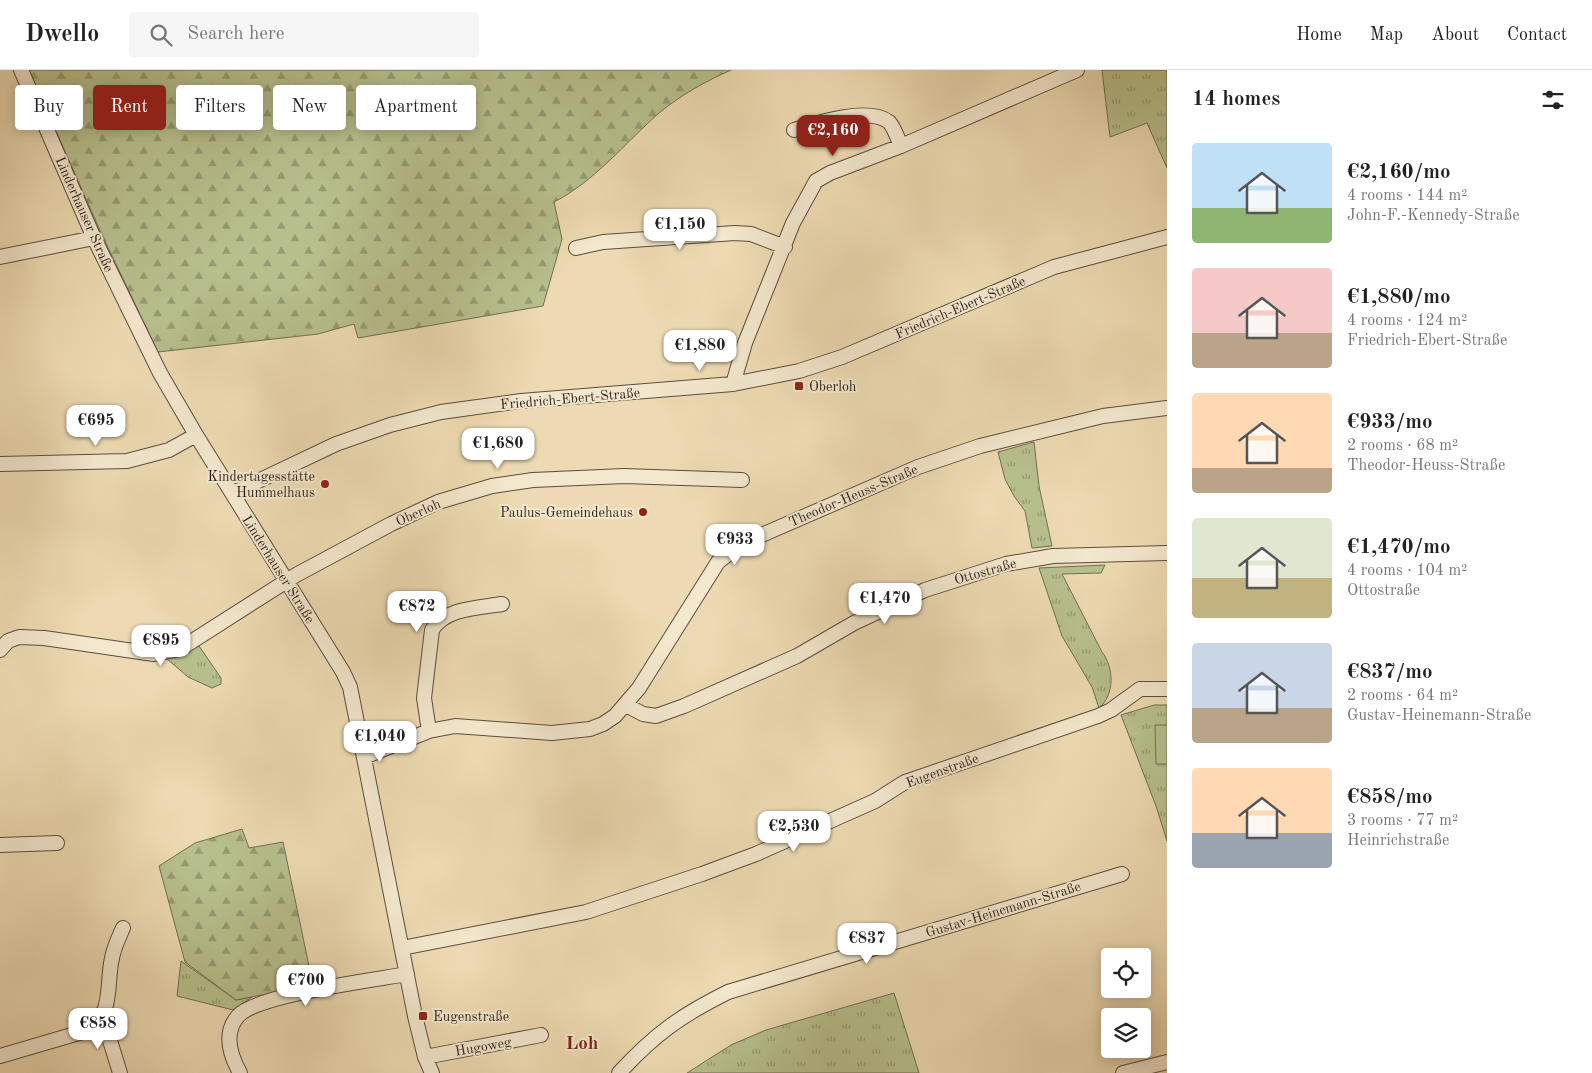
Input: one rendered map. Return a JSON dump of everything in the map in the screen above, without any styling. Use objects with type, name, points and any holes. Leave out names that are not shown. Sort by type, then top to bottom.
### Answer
[{"type":"street","name":"Linderhauser Straße","points":[[21,70],[94,238],[160,373],[196,435],[343,672],[350,687],[407,974],[425,1057],[432,1073]]},
{"type":"street","points":[[733,384],[745,343],[802,204],[816,181],[830,173],[901,146],[1076,70]]},
{"type":"street","points":[[794,130],[831,118],[879,117],[890,122],[901,146]]},
{"type":"street","points":[[576,248],[603,242],[735,233],[751,234],[785,247]]},
{"type":"street","name":"Friedrich-Ebert-Straße","points":[[232,493],[336,444],[390,425],[441,412],[506,403],[733,384],[799,372],[842,357],[1054,267],[1167,237]]},
{"type":"street","points":[[0,257],[94,238]]},
{"type":"street","name":"Theodor-Heuss-Straße","points":[[364,757],[428,731],[455,726],[552,733],[590,729],[603,724],[626,705],[713,569],[730,551],[751,538],[918,467],[980,446],[1103,416],[1167,408]]},
{"type":"street","points":[[0,464],[127,461],[169,450],[196,435]]},
{"type":"street","name":"Oberloh","points":[[0,650],[8,641],[19,637],[44,638],[154,654],[180,649],[296,576],[391,524],[438,502],[492,486],[533,480],[624,476],[742,480]]},
{"type":"street","name":"Ottostraße","points":[[626,705],[643,714],[656,716],[684,706],[797,656],[854,623],[925,590],[1006,564],[1053,556],[1167,554]]},
{"type":"street","points":[[428,731],[424,698],[432,630],[438,621],[460,612],[502,604]]},
{"type":"street","name":"Eugenstraße","points":[[402,948],[586,912],[702,874],[756,854],[875,801],[905,782],[1098,716],[1111,710],[1140,689],[1167,688]]},
{"type":"street","points":[[0,845],[57,843]]},
{"type":"street","name":"Gustav-Heinemann-Straße","points":[[618,1073],[648,1042],[676,1020],[728,992],[1122,874]]},
{"type":"street","points":[[0,1056],[89,1030],[103,1018],[107,1007],[112,959],[123,928]]},
{"type":"street","points":[[240,1073],[234,1061],[229,1034],[232,1024],[246,1008],[270,999],[407,974]]},
{"type":"street","points":[[103,1018],[120,1073]]},
{"type":"street","name":"Hugoweg","points":[[425,1057],[542,1035]]},
{"type":"street","points":[[1123,1073],[1167,1062]]},
{"type":"green space","points":[[29,70],[731,70],[694,89],[667,106],[596,173],[554,202],[562,239],[543,306],[358,338],[354,324],[318,334],[158,352],[102,235],[56,130],[83,130],[83,85],[36,85]]},
{"type":"green space","points":[[1102,70],[1167,70],[1167,168],[1147,123],[1110,137]]},
{"type":"green space","points":[[1034,442],[1039,486],[1052,546],[1032,548],[1025,511],[1005,479],[998,452]]},
{"type":"green space","points":[[1105,565],[1101,573],[1062,574],[1109,665],[1111,673],[1110,689],[1108,696],[1099,708],[1092,687],[1062,636],[1039,568]]},
{"type":"green space","points":[[199,646],[221,678],[221,684],[212,688],[188,677],[166,658],[184,654]]},
{"type":"green space","points":[[1154,705],[1167,705],[1167,841],[1156,806],[1121,715]]},
{"type":"green space","points":[[1155,725],[1167,725],[1167,764],[1156,764]]},
{"type":"green space","points":[[242,829],[249,848],[283,842],[313,985],[236,1000],[185,962],[159,866],[195,843]]},
{"type":"green space","points":[[181,961],[236,1000],[252,997],[233,1010],[177,996]]},
{"type":"green space","points":[[894,993],[919,1073],[687,1073],[731,1045],[766,1030]]},
{"type":"place","name":"Oberloh","points":[[799,386]]},
{"type":"place","name":"Kindertagesstätte Hummelhaus","points":[[325,484]]},
{"type":"place","name":"Paulus-Gemeindehaus","points":[[643,512]]},
{"type":"place","name":"Eugenstraße","points":[[423,1016]]},
{"type":"district","name":"Loh","points":[[582,1042]]}]
